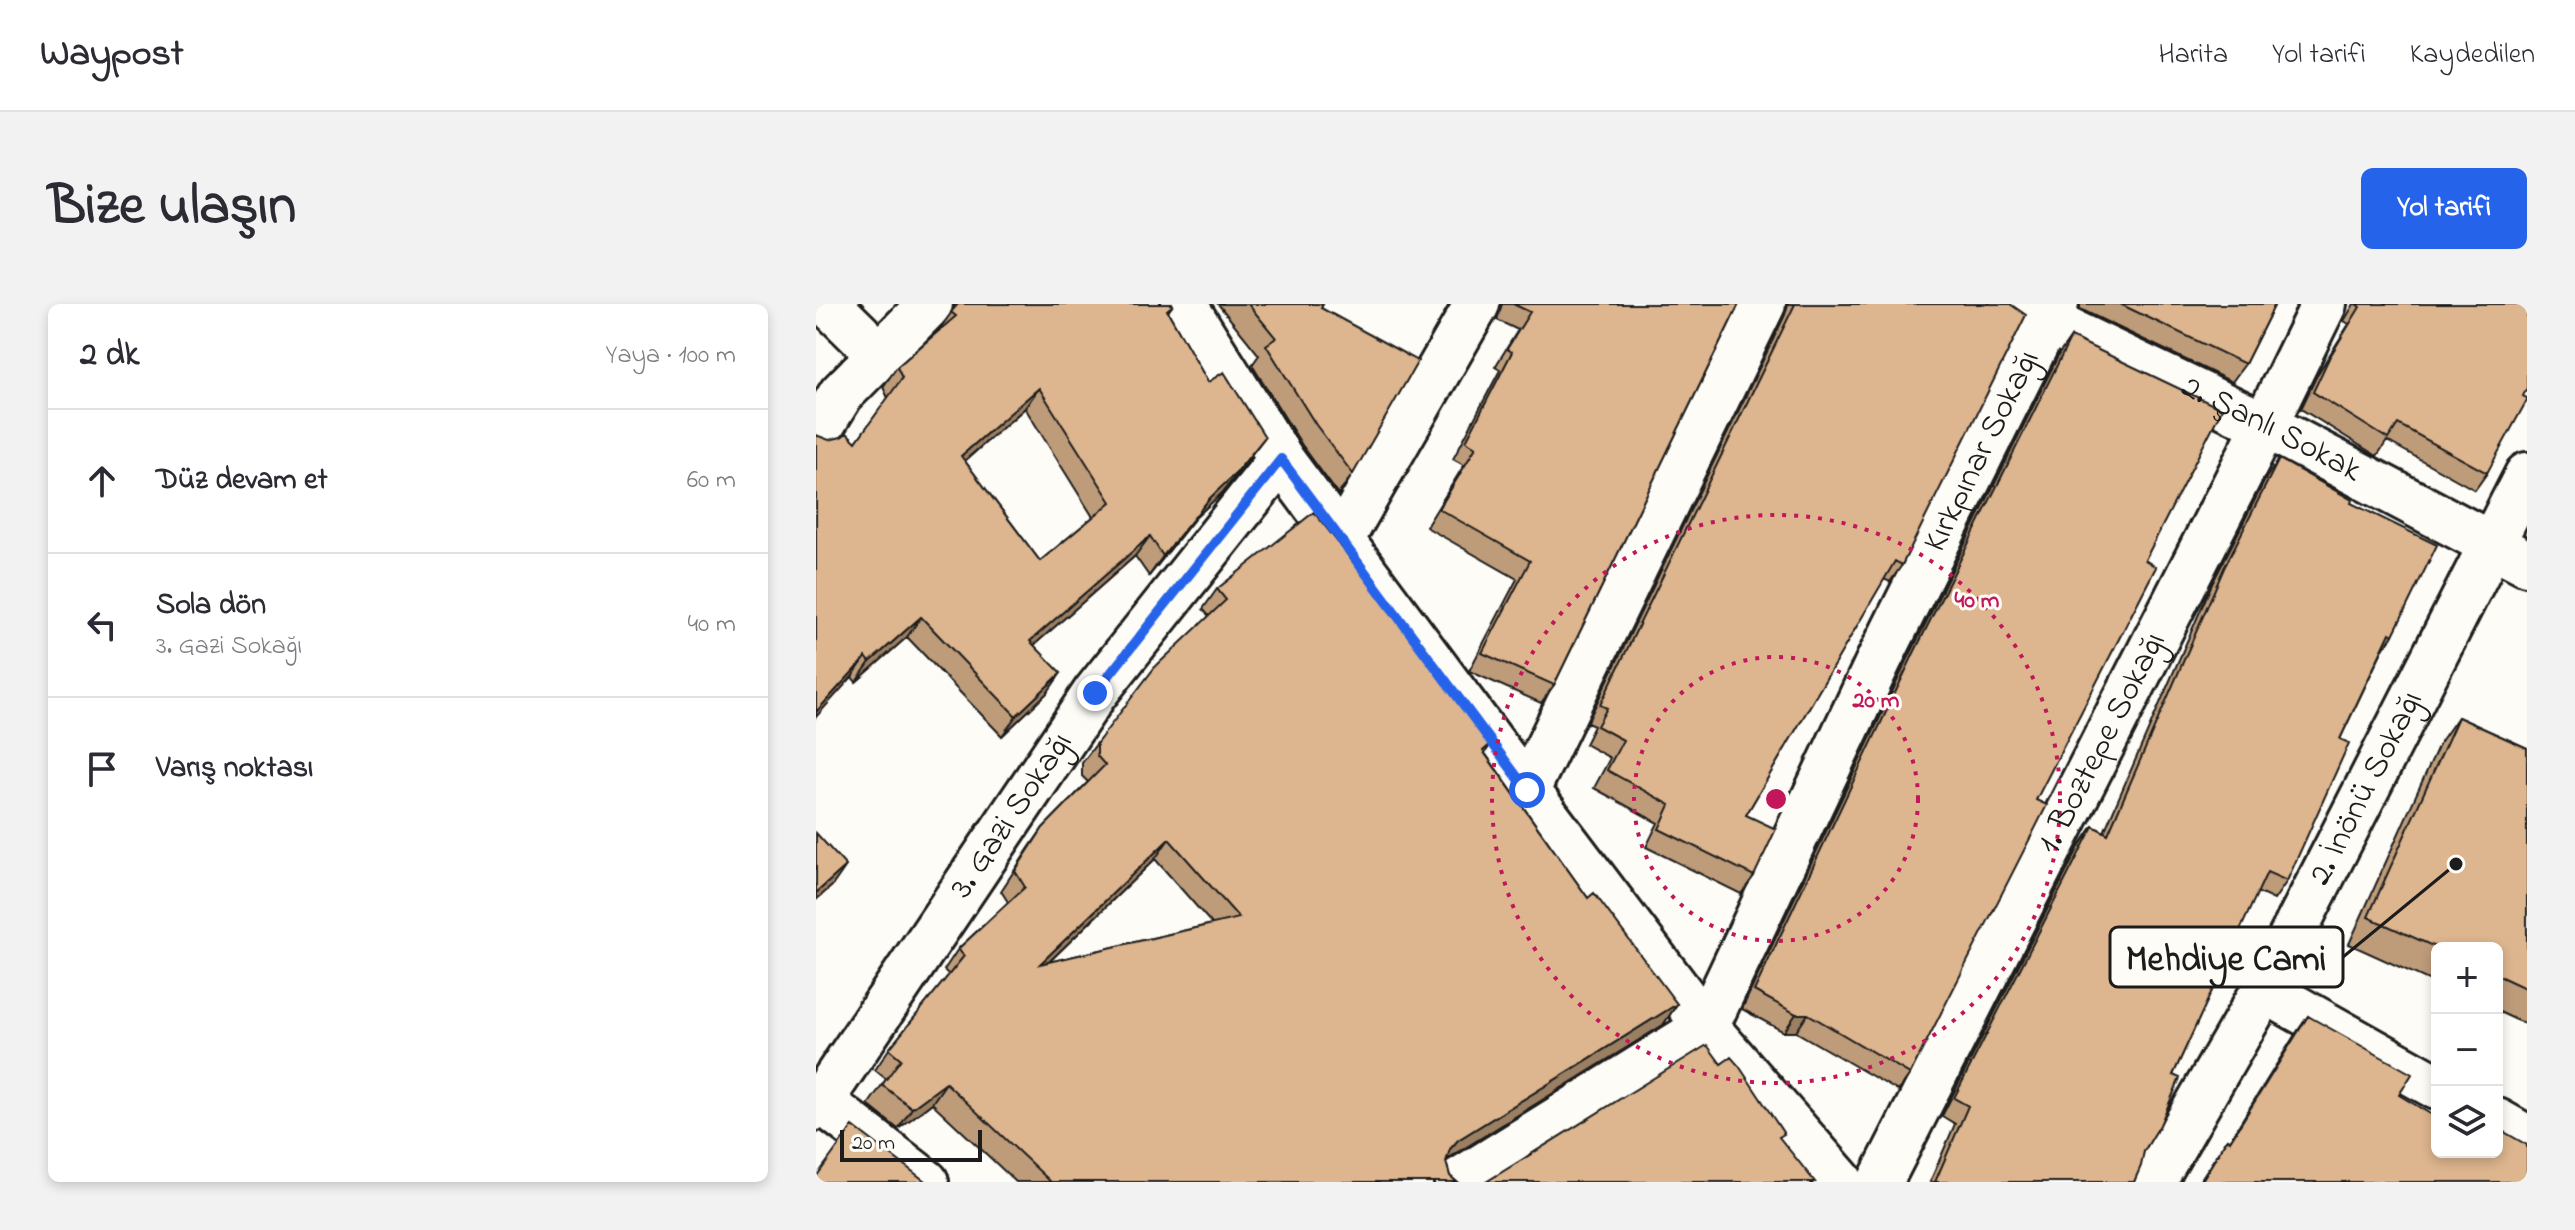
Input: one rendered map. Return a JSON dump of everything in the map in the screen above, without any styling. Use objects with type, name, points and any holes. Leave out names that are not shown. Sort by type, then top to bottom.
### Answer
[{"type":"street","points":[[828,304],[880,355]]},
{"type":"street","points":[[816,435],[841,394],[930,304]]},
{"type":"street","points":[[1184,304],[1281,459],[1527,790],[1706,1027],[1841,1182]]},
{"type":"street","points":[[1341,540],[1477,304]]},
{"type":"street","points":[[1527,790],[1763,304]]},
{"type":"street","name":"1. Boztepe Sokağı","points":[[1880,1182],[2324,304]]},
{"type":"street","name":"2. Şanlı Sokak","points":[[2038,310],[2510,554]]},
{"type":"street","name":"Kırkpınar Sokağı","points":[[1706,1027],[2038,310]]},
{"type":"street","name":"3. Gazi Sokağı","points":[[818,1102],[1095,693],[1281,459]]},
{"type":"street","name":"2. İnönü Sokağı","points":[[2153,1182],[2510,554],[2527,475]]},
{"type":"street","points":[[2264,990],[2435,1086]]},
{"type":"street","points":[[1457,1182],[1706,1027]]},
{"type":"street","points":[[818,1102],[926,1182]]},
{"type":"street","points":[[2503,1124],[2527,1138]]},
{"type":"building","points":[[958,304],[1172,304],[1167,310],[1208,382],[1224,372],[1265,437],[1163,556],[1150,536],[1030,641],[1061,673],[1016,716],[921,617],[870,662],[866,657],[816,712],[816,435],[829,440],[847,433],[856,442],[902,378],[897,367],[956,316],[951,312]],"holes":[[[1039,388],[1111,502],[1040,561],[961,456]]]},
{"type":"building","points":[[1248,304],[1323,304],[1321,308],[1418,361],[1353,474],[1316,425],[1266,345],[1276,338]]},
{"type":"building","points":[[1513,304],[1739,304],[1554,685],[1482,653],[1530,561],[1439,509],[1476,447],[1466,441],[1512,352],[1507,349],[1530,312]]},
{"type":"building","points":[[1795,304],[2010,304],[2026,315],[1902,565],[1895,561],[1746,815],[1776,829],[1754,876],[1659,829],[1670,805],[1607,770],[1623,740],[1597,726],[1607,708],[1600,705]]},
{"type":"building","points":[[2120,304],[2275,304],[2245,364]]},
{"type":"building","points":[[2356,304],[2527,304],[2527,388],[2523,396],[2527,400],[2487,473],[2398,424],[2388,439],[2313,392],[2329,358],[2360,307]]},
{"type":"building","points":[[2071,337],[2222,409],[2145,560],[2156,567],[2036,800],[2047,805],[1910,1074],[1808,1014],[1796,1014],[1754,991],[1914,653]]},
{"type":"building","points":[[2279,459],[2352,500],[2351,503],[2437,545],[2393,635],[2390,633],[2340,739],[2349,743],[2287,881],[2267,872],[2173,1075],[2180,1078],[2160,1125],[2144,1151],[2134,1182],[1935,1182],[1968,1106],[1954,1098],[2093,826],[2108,834],[2224,568]]},
{"type":"building","points":[[1314,512],[1491,744],[1483,751],[1588,898],[1594,893],[1677,1004],[1458,1140],[1450,1149],[1446,1162],[1450,1176],[1457,1182],[1051,1182],[946,1083],[912,1108],[882,1085],[901,1059],[889,1049],[964,956],[958,949],[1025,887],[1015,871],[1043,828],[1105,765],[1097,756],[1097,743],[1155,667],[1226,600],[1217,589]],"holes":[[[1169,839],[1239,918],[1040,964]]]},
{"type":"building","points":[[2458,717],[2527,748],[2527,989],[2503,978],[2503,942],[2431,942],[2431,945],[2368,917]]},
{"type":"building","points":[[816,833],[846,866],[816,893]]},
{"type":"building","points":[[2308,1016],[2412,1074],[2399,1095],[2431,1114],[2431,1158],[2503,1158],[2503,1131],[2527,1145],[2527,1182],[2201,1182],[2227,1139],[2230,1141]]},
{"type":"building","points":[[1707,1045],[1721,1064],[1731,1057],[1739,1066],[1784,1134],[1779,1137],[1815,1182],[1486,1182]]},
{"type":"building","points":[[853,1126],[926,1182],[816,1182],[816,1177]]},
{"type":"place","name":"Mehdiye Cami","points":[[2456,864]]},
{"type":"route","points":[[1095,693],[1281,459],[1527,790]]}]
